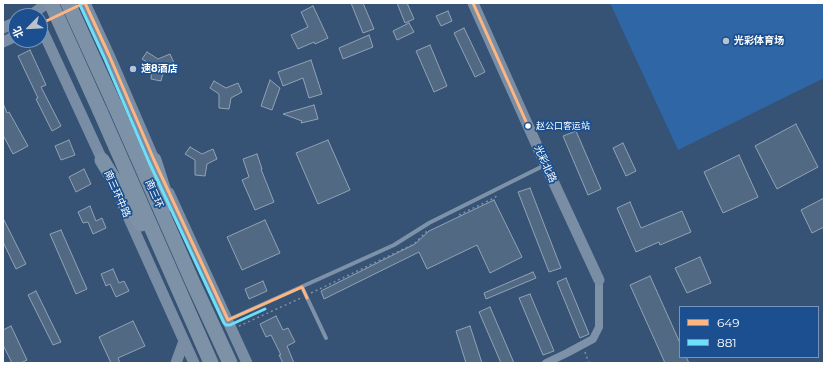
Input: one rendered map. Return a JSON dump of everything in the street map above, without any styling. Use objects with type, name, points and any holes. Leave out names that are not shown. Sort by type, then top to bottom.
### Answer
[{"type":"highway","name":"南三环","points":[[50,3],[100,111],[211,363]]},
{"type":"highway","name":"南三环","points":[[68,3],[116,106],[193,283],[230,363]]},
{"type":"highway","points":[[102,160],[174,278]]},
{"type":"highway","points":[[154,160],[193,283]]},
{"type":"street","points":[[48,21],[84,3],[109,55],[154,160],[247,363]]},
{"type":"street","name":"光彩北路","points":[[473,3],[599,280]]},
{"type":"street","name":"南三环中路","points":[[48,44],[194,363]]},
{"type":"street","points":[[62,76],[109,55]]},
{"type":"street","points":[[548,363],[593,339],[599,328],[599,280]]},
{"type":"street","points":[[176,363],[184,341]]},
{"type":"lane","points":[[228,320],[394,245],[430,223],[546,164]]},
{"type":"lane","points":[[302,287],[326,338]]},
{"type":"path","points":[[582,345],[588,363]]},
{"type":"shaded area","name":"光彩体育场","points":[[610,3],[824,3],[824,78],[678,150]]},
{"type":"building","points":[[351,3],[363,3],[374,29],[363,33]]},
{"type":"building","points":[[397,3],[407,3],[414,19],[405,23]]},
{"type":"building","points":[[313,6],[328,38],[298,49],[291,35],[308,27],[301,12]]},
{"type":"building","points":[[448,11],[452,21],[441,26],[436,16]]},
{"type":"building","points":[[409,23],[414,32],[397,40],[393,31]]},
{"type":"building","points":[[464,28],[485,72],[475,77],[454,33]]},
{"type":"building","points":[[369,35],[373,47],[343,59],[339,48]]},
{"type":"building","points":[[430,45],[447,86],[434,92],[416,51]]},
{"type":"building","points":[[30,50],[46,85],[41,87],[61,126],[52,131],[36,99],[38,98],[18,56]]},
{"type":"building","points":[[147,52],[158,59],[170,54],[174,63],[164,69],[161,81],[151,79],[152,65],[142,59]]},
{"type":"building","points":[[311,60],[322,94],[309,98],[303,78],[283,86],[278,72]]},
{"type":"building","points":[[270,80],[280,88],[272,110],[261,106]]},
{"type":"building","points":[[214,81],[226,88],[238,83],[242,92],[231,98],[229,109],[219,108],[219,94],[210,88]]},
{"type":"building","points":[[3,103],[7,113],[9,112],[28,146],[13,154],[3,135]]},
{"type":"building","points":[[314,105],[318,119],[301,123],[302,121],[283,114]]},
{"type":"building","points":[[796,124],[818,167],[777,189],[755,146]]},
{"type":"building","points":[[576,131],[601,189],[588,195],[563,136]]},
{"type":"building","points":[[69,140],[75,155],[61,160],[55,146]]},
{"type":"building","points":[[328,140],[350,190],[318,204],[296,153]]},
{"type":"building","points":[[623,143],[636,171],[626,176],[613,148]]},
{"type":"building","points":[[190,147],[202,154],[213,149],[217,159],[207,164],[205,176],[195,175],[195,160],[185,154]]},
{"type":"building","points":[[257,154],[261,169],[274,202],[255,210],[242,180],[249,177],[243,159]]},
{"type":"building","points":[[739,155],[758,197],[723,213],[704,172]]},
{"type":"building","points":[[84,169],[91,184],[76,192],[69,177]]},
{"type":"building","points":[[530,188],[561,268],[549,272],[518,192]]},
{"type":"building","points":[[824,198],[824,227],[812,233],[801,210]]},
{"type":"building","points":[[494,200],[522,257],[490,273],[477,245],[427,269],[419,252],[324,299],[321,291],[415,244],[429,231]]},
{"type":"building","points":[[630,202],[641,228],[682,211],[691,232],[660,245],[659,242],[636,252],[617,208]]},
{"type":"building","points":[[90,206],[96,221],[102,218],[106,228],[93,234],[88,222],[83,223],[78,212]]},
{"type":"building","points":[[3,218],[26,264],[16,269],[3,242]]},
{"type":"building","points":[[265,220],[280,253],[242,270],[227,237]]},
{"type":"building","points":[[61,230],[87,289],[76,294],[50,234]]},
{"type":"building","points":[[700,257],[711,283],[687,293],[675,268]]},
{"type":"building","points":[[113,269],[119,283],[124,281],[129,291],[116,297],[110,284],[106,286],[101,274]]},
{"type":"building","points":[[533,272],[536,278],[486,299],[484,293]]},
{"type":"building","points":[[650,276],[679,341],[679,358],[686,358],[689,363],[665,363],[630,285]]},
{"type":"building","points":[[566,278],[589,334],[580,338],[557,282]]},
{"type":"building","points":[[263,281],[267,291],[249,299],[245,289]]},
{"type":"building","points":[[36,291],[61,342],[53,345],[28,295]]},
{"type":"building","points":[[530,294],[554,351],[543,355],[519,298]]},
{"type":"building","points":[[490,307],[514,363],[501,363],[479,312]]},
{"type":"building","points":[[276,316],[283,330],[288,328],[295,342],[287,346],[294,363],[283,363],[279,355],[281,355],[271,335],[266,337],[260,324]]},
{"type":"building","points":[[133,321],[145,346],[118,358],[120,363],[111,363],[99,337]]},
{"type":"building","points":[[11,326],[27,360],[21,363],[12,363],[3,345],[3,330]]},
{"type":"building","points":[[470,326],[482,363],[466,363],[456,331]]},
{"type":"transit line","name":"649","points":[[48,20],[84,3]]},
{"type":"transit line","name":"649","points":[[85,3],[154,160],[228,320],[302,287],[307,298]]},
{"type":"transit line","name":"649","points":[[473,3],[528,126]]},
{"type":"transit line","name":"881","points":[[80,5],[149,162],[224,323],[226,325],[230,325],[265,309]]},
{"type":"place","name":"光彩体育场","points":[[726,41]]},
{"type":"place","name":"速8酒店","points":[[133,69]]},
{"type":"place","name":"赵公口客运站","points":[[528,126]]}]
